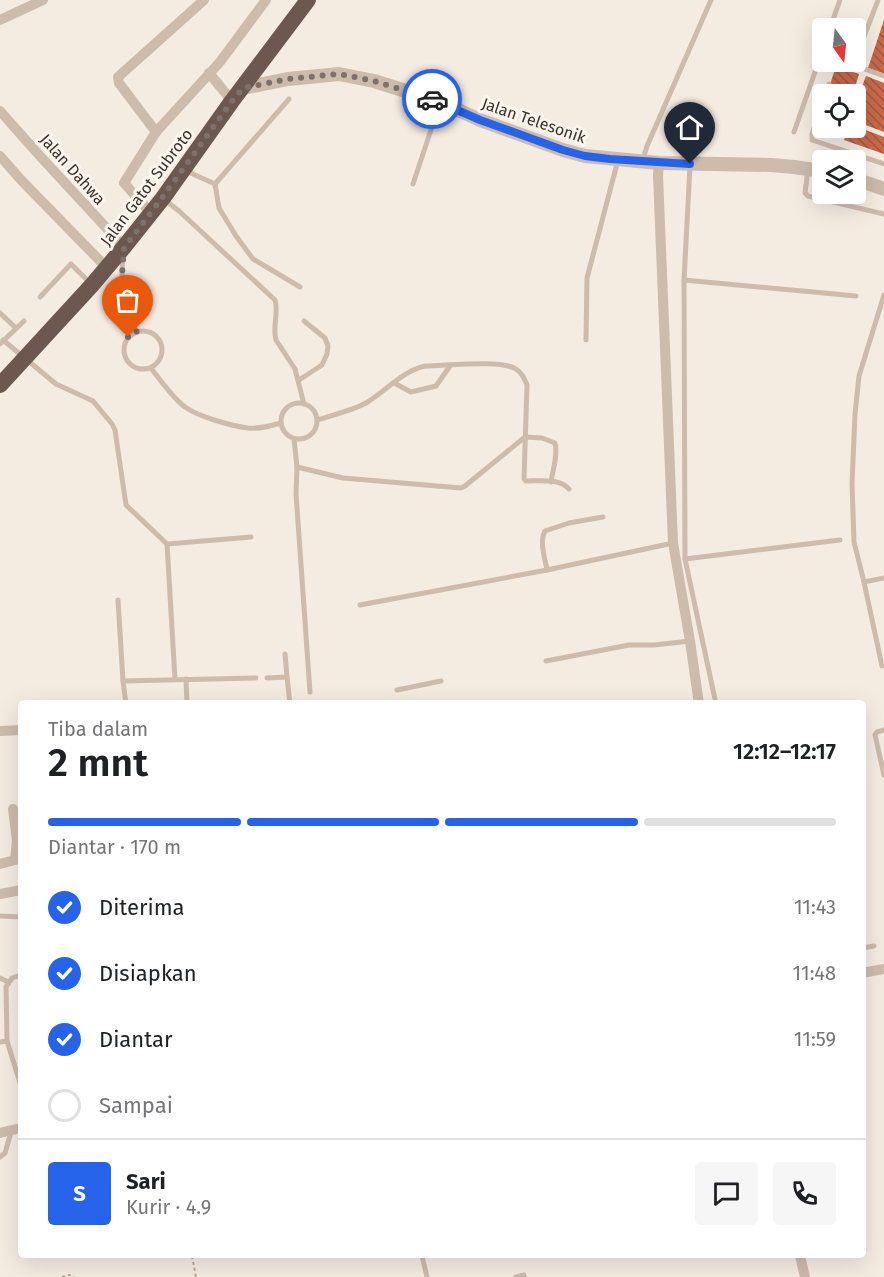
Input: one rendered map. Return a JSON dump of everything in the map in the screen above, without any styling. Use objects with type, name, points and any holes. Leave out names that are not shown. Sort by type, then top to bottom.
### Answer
[{"type":"highway","name":"Jalan Gatot Subroto","points":[[0,385],[124,248],[308,0]]},
{"type":"street","points":[[0,20],[43,0]]},
{"type":"street","points":[[156,132],[119,83],[118,77],[204,0]]},
{"type":"street","points":[[151,213],[124,183],[156,132],[220,62],[266,0]]},
{"type":"street","points":[[209,73],[232,101]]},
{"type":"street","name":"Jalan Telesonik","points":[[243,88],[288,79],[339,74],[374,81],[441,102],[480,120],[585,156],[658,163],[771,165],[812,170]]},
{"type":"street","name":"Jalan Dahwa","points":[[0,111],[124,248]]},
{"type":"street","points":[[0,156],[107,268]]},
{"type":"street","points":[[658,163],[672,543],[698,700]]},
{"type":"street","points":[[866,182],[884,189]]},
{"type":"street","points":[[0,731],[18,730]]},
{"type":"street","points":[[13,809],[18,836]]},
{"type":"street","points":[[0,864],[15,860],[18,846]]},
{"type":"street","points":[[0,894],[18,891]]},
{"type":"street","points":[[866,972],[884,969]]},
{"type":"street","points":[[800,1258],[805,1277]]},
{"type":"lane","points":[[642,161],[651,135],[711,0]]},
{"type":"lane","points":[[834,18],[840,0]]},
{"type":"lane","points":[[878,0],[855,60],[859,68],[884,76]]},
{"type":"lane","points":[[794,132],[815,72]]},
{"type":"lane","points":[[215,184],[288,99]]},
{"type":"lane","points":[[413,184],[441,102]]},
{"type":"lane","points":[[812,138],[815,142],[884,164]]},
{"type":"lane","points":[[586,340],[587,278],[618,159]]},
{"type":"lane","points":[[690,164],[684,280],[685,559],[715,700]]},
{"type":"lane","points":[[808,169],[805,188],[808,196],[884,214]]},
{"type":"lane","points":[[182,170],[215,184]]},
{"type":"lane","points":[[215,184],[219,208],[236,236],[254,259],[300,287]]},
{"type":"lane","points":[[162,198],[179,211],[274,300],[276,340],[295,369],[304,404]]},
{"type":"lane","points":[[124,248],[122,275],[126,313],[130,324],[137,332]]},
{"type":"lane","points":[[40,297],[71,264],[92,285]]},
{"type":"lane","points":[[684,280],[856,296]]},
{"type":"lane","points":[[882,666],[854,542],[852,484],[859,376],[884,295]]},
{"type":"lane","points":[[0,313],[16,328]]},
{"type":"lane","points":[[24,321],[2,342],[56,384],[93,401],[112,424],[115,430],[126,505],[167,544],[175,679]]},
{"type":"lane","points":[[299,380],[322,365],[328,346],[325,338],[304,321]]},
{"type":"lane","points":[[147,331],[156,336],[161,344],[162,353],[158,362],[151,368],[140,370],[131,366],[124,357],[123,347],[128,337],[137,332],[147,331]]},
{"type":"lane","points":[[318,420],[365,404],[416,369],[425,366],[497,364],[511,367],[524,376],[526,385],[525,480],[551,482],[565,485],[568,489]]},
{"type":"lane","points":[[394,383],[411,392],[436,386],[450,366]]},
{"type":"lane","points":[[151,368],[185,407],[206,417],[249,428],[265,428],[281,423]]},
{"type":"lane","points":[[297,403],[311,407],[318,420],[315,432],[306,439],[294,439],[288,436],[281,423],[285,410],[297,403]]},
{"type":"lane","points":[[297,467],[343,478],[461,488],[525,437],[542,438],[555,443],[556,447],[551,482]]},
{"type":"lane","points":[[294,439],[310,692]]},
{"type":"lane","points":[[547,570],[542,541],[545,531],[569,523],[603,517]]},
{"type":"lane","points":[[167,544],[250,537]]},
{"type":"lane","points":[[685,559],[840,540]]},
{"type":"lane","points":[[360,604],[547,570],[672,543]]},
{"type":"lane","points":[[864,582],[884,578]]},
{"type":"lane","points":[[118,600],[125,700]]},
{"type":"lane","points":[[546,661],[629,645],[690,641]]},
{"type":"lane","points":[[285,654],[290,700]]},
{"type":"lane","points":[[267,678],[287,677]]},
{"type":"lane","points":[[123,681],[256,678]]},
{"type":"lane","points":[[186,679],[187,700]]},
{"type":"lane","points":[[397,690],[441,681]]},
{"type":"lane","points":[[884,730],[878,731],[875,735],[884,775]]},
{"type":"lane","points":[[0,916],[18,917]]},
{"type":"lane","points":[[866,947],[874,946]]},
{"type":"lane","points":[[18,976],[12,978],[6,987],[7,1041],[18,1076]]},
{"type":"lane","points":[[0,978],[9,982]]},
{"type":"lane","points":[[0,1042],[7,1041]]},
{"type":"lane","points":[[0,1157],[5,1153],[11,1130]]},
{"type":"lane","points":[[422,1258],[427,1277]]},
{"type":"lane","points":[[516,1277],[524,1275]]},
{"type":"path","points":[[192,1258],[196,1277]]},
{"type":"path","points":[[62,1277],[69,1275],[74,1277]]},
{"type":"building","points":[[884,20],[884,74],[868,68]]},
{"type":"building","points":[[834,72],[859,74],[856,84],[830,84]]},
{"type":"building","points":[[866,76],[884,83],[884,132],[866,125],[866,84],[863,84]]},
{"type":"building","points":[[866,130],[884,137],[884,154],[844,140],[845,138],[866,138]]},
{"type":"way so far","points":[[128,337],[137,332],[130,324],[126,313],[122,275],[124,248],[243,88],[288,79],[339,74],[374,81],[432,99]]},
{"type":"route","points":[[432,99],[480,120],[585,156],[690,164]]}]
